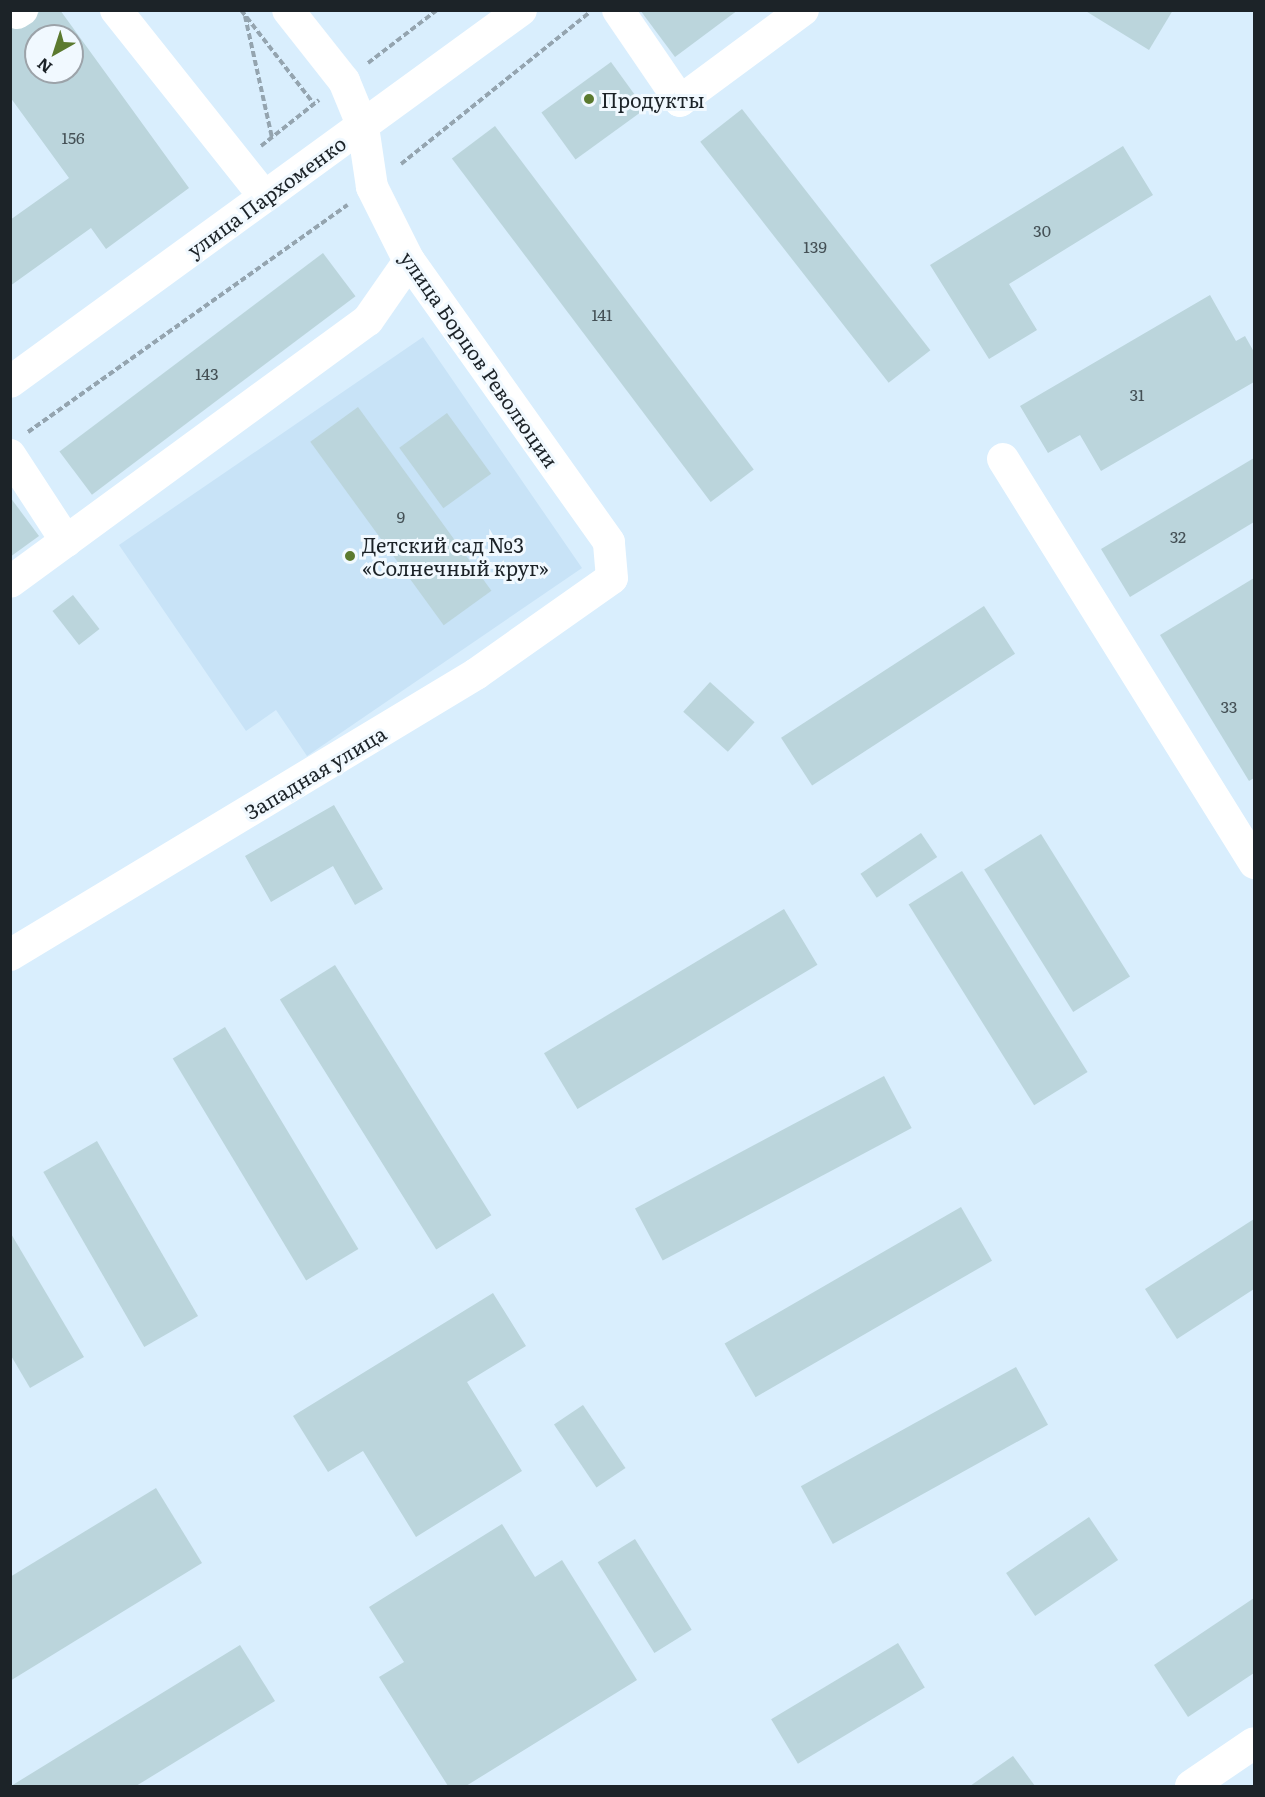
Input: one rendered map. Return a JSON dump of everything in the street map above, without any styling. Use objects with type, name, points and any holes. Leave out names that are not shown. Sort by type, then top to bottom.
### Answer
[{"type":"street","points":[[116,10],[264,196]]},
{"type":"street","name":"улица Борцов Революции","points":[[288,10],[344,81],[363,127],[372,187],[409,261],[609,542],[612,578]]},
{"type":"street","name":"улица Пархоменко","points":[[10,382],[521,10]]},
{"type":"street","points":[[618,10],[680,101],[803,10]]},
{"type":"street","points":[[10,582],[368,320],[409,261]]},
{"type":"street","points":[[15,447],[66,541]]},
{"type":"street","points":[[1003,459],[1254,863]]},
{"type":"street","name":"Западная улица","points":[[10,955],[476,674],[612,578]]},
{"type":"street","points":[[1191,1786],[1254,1743]]},
{"type":"path","points":[[241,10],[314,104]]},
{"type":"path","points":[[15,447],[372,187],[592,10]]},
{"type":"path","points":[[245,16],[272,138]]},
{"type":"shaded area","name":"Детский сад №3 «Солнечный круг»","points":[[423,337],[582,568],[307,756],[276,710],[246,731],[119,545]]},
{"type":"building","points":[[10,10],[24,23],[42,10],[60,10],[70,24],[24,24],[24,84],[84,84],[84,43],[189,188],[106,249],[91,228],[10,286],[10,220],[69,178],[10,97]]},
{"type":"building","points":[[640,10],[738,10],[675,57]]},
{"type":"building","points":[[1084,10],[1173,10],[1149,50]]},
{"type":"building","points":[[611,62],[645,109],[576,159],[541,113]]},
{"type":"building","points":[[742,109],[930,350],[889,383],[700,142]]},
{"type":"building","points":[[495,126],[754,469],[711,502],[452,158]]},
{"type":"building","points":[[1123,146],[1153,195],[1009,284],[1037,330],[989,359],[930,265]]},
{"type":"building","points":[[323,253],[355,296],[92,495],[59,452]]},
{"type":"building","points":[[1210,295],[1236,341],[1245,336],[1254,352],[1254,382],[1101,471],[1080,435],[1048,453],[1020,406]]},
{"type":"building","points":[[358,407],[491,591],[444,625],[310,442]]},
{"type":"building","points":[[447,413],[491,474],[443,508],[399,448]]},
{"type":"building","points":[[1254,458],[1254,522],[1130,597],[1101,549]]},
{"type":"building","points":[[10,497],[39,536],[10,557]]},
{"type":"building","points":[[1254,578],[1254,778],[1249,781],[1160,635]]},
{"type":"building","points":[[73,595],[99,629],[79,645],[53,611]]},
{"type":"building","points":[[984,606],[1015,654],[812,786],[781,738]]},
{"type":"building","points":[[710,682],[755,722],[728,752],[683,712]]},
{"type":"building","points":[[334,805],[383,889],[355,905],[333,866],[271,902],[245,856]]},
{"type":"building","points":[[921,833],[937,857],[877,898],[860,874]]},
{"type":"building","points":[[1041,834],[1130,976],[1073,1012],[984,870]]},
{"type":"building","points":[[962,871],[1088,1072],[1034,1105],[909,904]]},
{"type":"building","points":[[784,909],[817,965],[577,1109],[544,1053]]},
{"type":"building","points":[[335,965],[491,1215],[436,1250],[280,999]]},
{"type":"building","points":[[225,1027],[358,1249],[306,1280],[173,1058]]},
{"type":"building","points":[[884,1076],[912,1128],[663,1260],[635,1208]]},
{"type":"building","points":[[97,1141],[198,1316],[144,1347],[43,1172]]},
{"type":"building","points":[[961,1207],[992,1261],[756,1397],[725,1344]]},
{"type":"building","points":[[1254,1219],[1254,1289],[1177,1339],[1145,1289]]},
{"type":"building","points":[[10,1232],[84,1357],[30,1388],[10,1354]]},
{"type":"building","points":[[493,1293],[526,1346],[467,1382],[522,1471],[416,1537],[363,1451],[328,1472],[293,1416]]},
{"type":"building","points":[[1016,1367],[1048,1425],[833,1544],[801,1486]]},
{"type":"building","points":[[583,1405],[625,1468],[596,1488],[554,1425]]},
{"type":"building","points":[[156,1488],[202,1563],[10,1681],[10,1577]]},
{"type":"building","points":[[1089,1517],[1118,1560],[1035,1616],[1006,1573]]},
{"type":"building","points":[[502,1524],[535,1577],[562,1560],[637,1680],[466,1786],[448,1786],[379,1677],[404,1662],[369,1607]]},
{"type":"building","points":[[635,1539],[692,1630],[654,1653],[598,1562]]},
{"type":"building","points":[[1254,1598],[1254,1673],[1188,1717],[1154,1665]]},
{"type":"building","points":[[898,1643],[925,1688],[798,1764],[771,1719]]},
{"type":"building","points":[[240,1645],[275,1701],[136,1786],[11,1786]]},
{"type":"building","points":[[1013,1756],[1035,1786],[970,1786]]},
{"type":"place","name":"Продукты","points":[[589,99]]},
{"type":"place","name":"Детский сад №3 «Солнечный круг»","points":[[350,556]]}]
